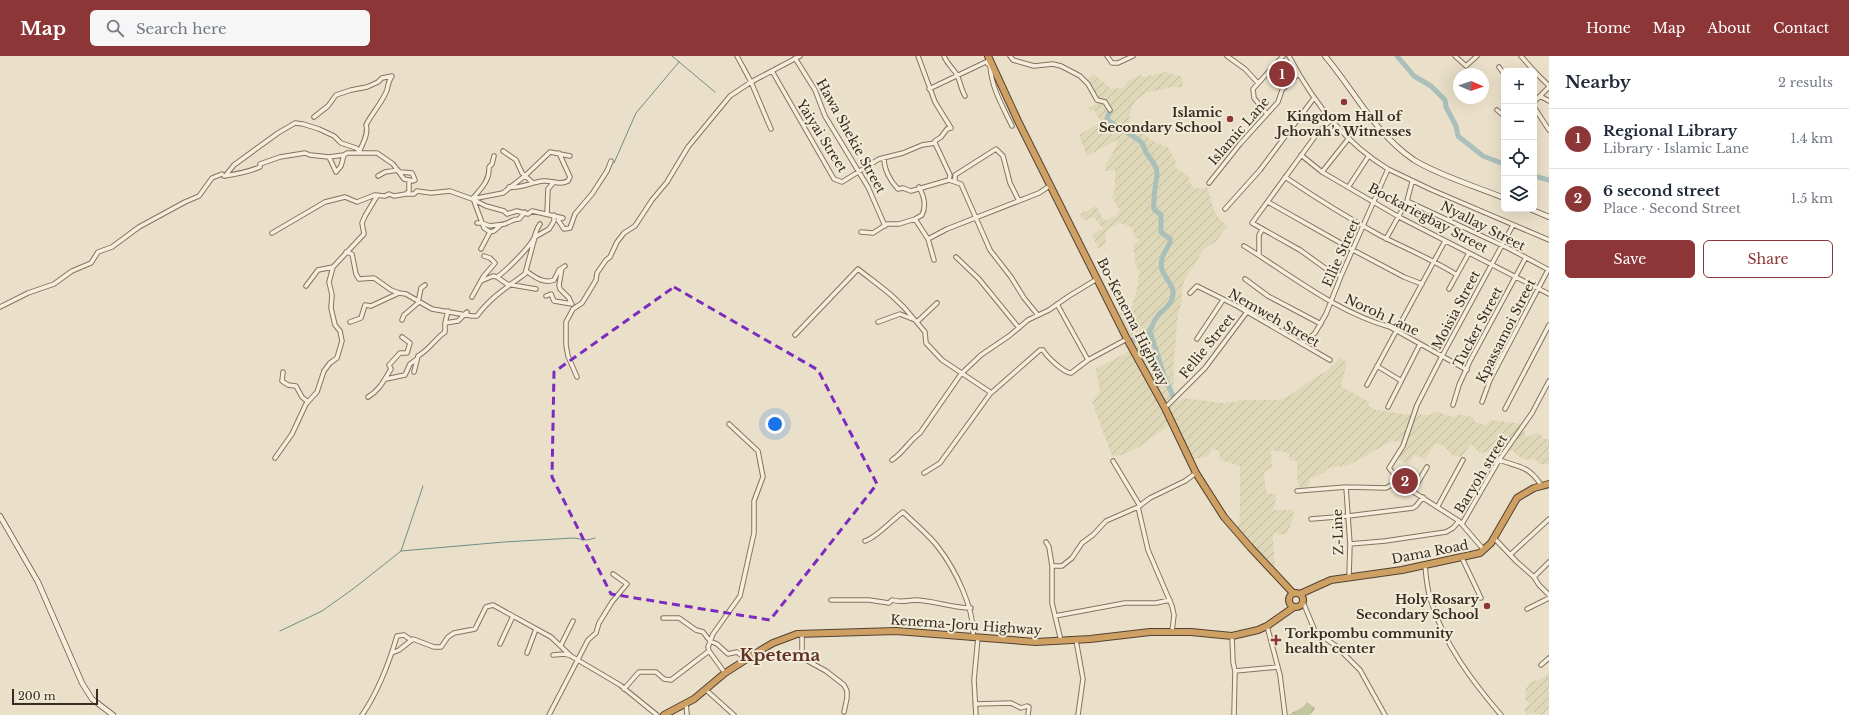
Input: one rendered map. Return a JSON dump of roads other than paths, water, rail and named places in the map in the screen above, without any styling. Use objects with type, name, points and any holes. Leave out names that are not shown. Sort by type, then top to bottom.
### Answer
[{"type":"highway","name":"Bo-Kenema Highway","points":[[988,59],[1127,339],[1165,408],[1196,473],[1224,517],[1291,595]]},
{"type":"highway","name":"Dama Road","points":[[1302,598],[1308,591],[1322,583],[1462,558],[1480,553],[1494,538],[1517,498],[1525,492],[1541,485],[1549,484]]},
{"type":"highway","points":[[1291,595],[1302,598],[1298,606],[1292,605],[1291,595]]},
{"type":"highway","name":"Kenema-Joru Highway","points":[[664,715],[686,703],[746,659],[773,643],[793,635],[881,631],[1036,642],[1076,640],[1140,632],[1172,632],[1232,636],[1251,633],[1268,626],[1292,605]]},
{"type":"street","points":[[737,56],[751,82],[771,129]]},
{"type":"street","points":[[577,377],[568,356],[566,322],[577,305],[582,303],[596,280],[597,273],[606,260],[610,257],[617,242],[624,233],[635,226],[652,200],[667,182],[688,147],[730,96],[751,82],[800,56]]},
{"type":"street","points":[[918,56],[927,77],[929,89],[951,128],[947,129],[941,138],[935,141],[950,175],[949,180]]},
{"type":"street","points":[[944,56],[947,64],[957,75],[960,87],[965,96]]},
{"type":"street","points":[[1010,56],[1013,60],[1034,66],[1054,64],[1080,76],[1088,84],[1097,100],[1104,102],[1110,110]]},
{"type":"street","points":[[1107,56],[1112,64],[1118,63],[1133,56]]},
{"type":"street","points":[[1227,56],[1245,69],[1258,83]]},
{"type":"street","points":[[1266,114],[1252,94],[1253,89],[1283,56]]},
{"type":"street","points":[[1289,56],[1298,74],[1331,120],[1368,157],[1412,182],[1549,240]]},
{"type":"street","points":[[1325,56],[1374,121],[1408,156],[1423,165],[1501,197]]},
{"type":"street","points":[[1455,56],[1466,66],[1477,56]]},
{"type":"street","points":[[1521,56],[1531,68]]},
{"type":"street","name":"Hawa Shekie Street","points":[[795,58],[815,90],[825,116],[859,170],[874,198],[885,226]]},
{"type":"street","points":[[929,89],[988,59],[991,80],[996,97],[1012,126]]},
{"type":"street","name":"Yaiyai Street","points":[[772,71],[834,180],[844,181],[859,170],[884,158],[903,153],[922,145],[935,143]]},
{"type":"street","name":"Islamic Lane","points":[[1209,182],[1266,114],[1278,102],[1282,90],[1298,74]]},
{"type":"street","points":[[1537,74],[1549,87],[1537,99]]},
{"type":"street","points":[[314,117],[328,106],[336,95],[351,90],[368,87],[378,82],[382,78],[393,76],[387,84],[387,90],[377,106],[376,111],[366,125],[367,129],[364,136],[364,144],[360,151]]},
{"type":"street","points":[[1540,96],[1549,101]]},
{"type":"street","points":[[1225,210],[1260,170],[1314,98]]},
{"type":"street","points":[[1497,110],[1501,113]]},
{"type":"street","points":[[1537,112],[1549,130]]},
{"type":"street","points":[[1331,120],[1319,131],[1252,223],[1300,250],[1325,268],[1340,276]]},
{"type":"street","points":[[360,151],[329,157],[305,153],[298,154],[271,160],[247,172],[233,176],[224,176],[238,162],[278,133],[295,123],[319,129],[334,136],[341,143],[360,151],[376,153],[393,164],[399,171],[404,179],[409,181],[415,180],[412,173],[399,171],[384,172],[378,176]]},
{"type":"street","points":[[1322,172],[1349,138]]},
{"type":"street","points":[[950,175],[955,175],[994,149],[999,150],[1003,156],[1010,183],[1019,201]]},
{"type":"street","points":[[503,151],[516,160],[518,166],[533,183]]},
{"type":"street","points":[[473,199],[503,193],[509,187],[526,175],[550,152],[558,153],[570,179],[566,183],[560,184],[548,181],[514,188],[509,187]]},
{"type":"street","points":[[329,157],[336,172],[341,166],[344,155]]},
{"type":"street","name":"Bockariegbay Street","points":[[1301,155],[1322,172],[1349,186],[1399,217],[1549,294]]},
{"type":"street","points":[[473,199],[485,184],[490,174],[489,167],[492,164],[494,156]]},
{"type":"street","points":[[1349,186],[1368,157]]},
{"type":"street","points":[[884,158],[884,166],[894,184],[898,188],[911,191],[919,187],[949,180],[960,184],[990,250],[1037,314]]},
{"type":"street","points":[[272,233],[332,200],[345,197],[357,202],[375,195],[389,194],[394,196],[414,194],[417,191],[431,193],[450,191],[504,211],[507,214],[516,211],[525,212],[528,214],[532,211],[554,215],[559,219],[564,229],[570,228],[575,214],[592,194],[607,172],[611,161]]},
{"type":"street","name":"Ellie Street","points":[[1302,344],[1315,333],[1321,324],[1340,276],[1364,226],[1388,169]]},
{"type":"street","points":[[0,307],[28,293],[54,284],[72,271],[91,263],[98,252],[112,247],[140,227],[185,202],[200,196],[212,178],[222,174]]},
{"type":"street","points":[[955,175],[955,181]]},
{"type":"street","points":[[1285,177],[1323,203],[1386,239],[1434,261],[1457,275]]},
{"type":"street","points":[[406,194],[409,191],[409,181]]},
{"type":"street","points":[[547,214],[548,189],[554,182]]},
{"type":"street","points":[[1386,239],[1407,201],[1412,182]]},
{"type":"street","points":[[928,239],[947,229],[1039,193],[1051,185]]},
{"type":"street","points":[[861,232],[873,233],[885,226],[915,218],[922,214],[925,207],[924,196],[919,187]]},
{"type":"street","points":[[275,458],[292,434],[308,402],[317,392],[324,371],[330,363],[337,358],[342,341],[340,331],[335,326],[331,308],[332,295],[329,282],[333,267],[364,234],[362,223],[377,196]]},
{"type":"street","points":[[473,199],[484,228],[490,232]]},
{"type":"street","name":"Nyallay Street","points":[[1407,201],[1502,245],[1549,270]]},
{"type":"street","points":[[1268,202],[1353,250],[1410,280],[1422,284]]},
{"type":"street","points":[[477,223],[490,226],[501,225],[512,219],[520,219],[525,212]]},
{"type":"street","points":[[1537,212],[1549,217]]},
{"type":"street","points":[[554,215],[559,219]]},
{"type":"street","points":[[915,218],[928,239],[934,260]]},
{"type":"street","points":[[497,277],[525,250],[535,237],[549,229],[559,219]]},
{"type":"street","points":[[346,252],[352,254],[356,274],[359,279],[374,278],[399,293],[406,294],[432,309],[477,316],[492,298],[504,291],[510,283],[521,277],[526,271],[531,246],[535,237],[535,230],[540,224]]},
{"type":"street","name":"Moisia Street","points":[[1401,480],[1398,480],[1389,468],[1403,446],[1418,405],[1442,356],[1513,224]]},
{"type":"street","points":[[481,249],[490,232],[494,231],[501,225]]},
{"type":"street","points":[[1259,255],[1259,235],[1262,230]]},
{"type":"street","points":[[1367,385],[1445,241]]},
{"type":"street","name":"Noroh Lane","points":[[1244,246],[1356,315],[1390,327],[1467,370]]},
{"type":"street","points":[[1449,289],[1469,253]]},
{"type":"street","points":[[472,296],[483,277],[495,263],[490,258],[484,256]]},
{"type":"street","points":[[956,258],[979,279],[1019,328]]},
{"type":"street","name":"Tucker Street","points":[[1453,405],[1459,385],[1479,343],[1526,259]]},
{"type":"street","points":[[526,271],[541,281],[550,282],[554,280],[559,270],[564,266],[559,285],[560,290],[569,298],[571,303]]},
{"type":"street","points":[[306,286],[318,270],[333,267]]},
{"type":"street","points":[[794,335],[858,269],[892,294],[905,307],[925,332],[925,339],[930,348],[945,362],[990,392],[990,394]]},
{"type":"street","name":"Kpassamoi Street","points":[[1482,402],[1490,380],[1549,270]]},
{"type":"street","points":[[482,281],[493,276],[497,277],[506,284],[510,283],[536,288]]},
{"type":"street","points":[[892,460],[903,452],[920,433],[961,374],[981,355],[1037,314],[1049,310],[1098,279]]},
{"type":"street","points":[[1245,279],[1268,296],[1321,324]]},
{"type":"street","points":[[402,320],[404,315],[418,303],[421,288],[425,285]]},
{"type":"street","name":"Nemweh Street","points":[[1190,293],[1197,286],[1247,312],[1302,344],[1316,354],[1330,360]]},
{"type":"street","points":[[350,322],[361,318],[365,305],[371,306],[399,293]]},
{"type":"street","points":[[546,296],[551,294],[554,301],[577,305]]},
{"type":"street","points":[[1196,339],[1223,300]]},
{"type":"street","points":[[915,320],[937,303]]},
{"type":"street","points":[[1057,304],[1088,360]]},
{"type":"street","points":[[386,379],[405,375],[410,364],[445,332],[445,323],[448,311]]},
{"type":"street","name":"Fellie Street","points":[[1165,408],[1205,368],[1247,312]]},
{"type":"street","points":[[445,323],[458,321],[465,313]]},
{"type":"street","points":[[878,322],[900,314],[915,320]]},
{"type":"street","points":[[1504,409],[1549,325]]},
{"type":"street","points":[[368,397],[381,387],[391,369],[389,365],[400,353],[407,353],[410,343],[402,337]]},
{"type":"street","points":[[924,473],[940,463],[990,394],[1041,349],[1048,357],[1068,373],[1075,371],[1088,360],[1127,339]]},
{"type":"street","points":[[1388,406],[1400,380],[1420,344]]},
{"type":"street","points":[[414,372],[417,359]]},
{"type":"street","points":[[1377,366],[1400,380]]},
{"type":"street","points":[[283,372],[282,381],[288,385],[296,386],[302,397],[308,402]]},
{"type":"street","name":"Baryoh street","points":[[1461,523],[1499,460],[1532,414],[1549,381]]},
{"type":"street","points":[[724,674],[709,651],[710,641],[740,596],[755,530],[754,501],[763,477],[758,451],[729,424]]},
{"type":"street","points":[[1438,506],[1463,460]]},
{"type":"street","points":[[1499,460],[1528,470],[1534,475],[1541,485]]},
{"type":"street","points":[[1113,462],[1139,507],[1148,550],[1170,600],[1174,615],[1172,632]]},
{"type":"street","points":[[1413,491],[1427,467]]},
{"type":"street","points":[[1052,566],[1062,566],[1072,558],[1082,543],[1093,535],[1106,521],[1139,507],[1150,498],[1185,481],[1196,473]]},
{"type":"street","points":[[1298,491],[1346,487],[1386,488],[1401,480],[1401,484],[1438,506],[1461,523],[1484,550]]},
{"type":"street","name":"Z-Line","points":[[1346,487],[1350,544],[1349,577]]},
{"type":"street","points":[[1311,519],[1413,508],[1423,497]]},
{"type":"street","points":[[865,541],[873,538],[880,530],[903,512],[938,547],[956,576],[970,608],[975,637],[974,680],[976,715]]},
{"type":"street","points":[[0,516],[38,582],[82,683],[92,699],[113,715]]},
{"type":"street","points":[[1511,554],[1549,519]]},
{"type":"street","points":[[1350,544],[1385,541],[1446,532],[1461,523]]},
{"type":"street","points":[[1494,538],[1534,577],[1539,585],[1549,595]]},
{"type":"street","points":[[1046,542],[1049,547],[1052,566],[1051,589],[1061,641]]},
{"type":"street","points":[[1462,558],[1481,598]]},
{"type":"street","points":[[1534,577],[1549,562]]},
{"type":"street","points":[[1424,565],[1430,600],[1444,633],[1470,677],[1502,715]]},
{"type":"street","points":[[549,715],[564,684],[574,670],[588,640],[596,633],[599,623],[611,604],[627,584],[613,574]]},
{"type":"street","points":[[1302,598],[1315,631],[1336,646],[1360,670],[1385,715]]},
{"type":"street","points":[[1526,609],[1549,598]]},
{"type":"street","points":[[831,600],[869,600],[889,602],[892,600],[901,602],[918,600],[957,608],[970,608]]},
{"type":"street","points":[[1055,616],[1125,603],[1156,603],[1170,600]]},
{"type":"street","points":[[362,715],[372,700],[398,635],[404,635],[411,640],[424,642],[434,647],[441,647],[448,637],[454,633],[475,629],[485,608],[490,605],[495,605],[552,637],[571,656],[624,689],[657,715]]},
{"type":"street","points":[[500,644],[513,616]]},
{"type":"street","points":[[663,618],[679,618],[696,630],[703,632],[710,641],[717,644],[728,654],[737,652],[746,659]]},
{"type":"street","points":[[561,645],[573,621]]},
{"type":"street","points":[[1268,626],[1278,667],[1285,715]]},
{"type":"street","points":[[527,653],[536,629]]},
{"type":"street","points":[[802,634],[802,653],[806,660],[826,670],[844,685],[847,691],[844,712]]},
{"type":"street","points":[[1232,636],[1233,662],[1235,671],[1234,715]]},
{"type":"street","points":[[392,653],[399,650],[411,640]]},
{"type":"street","points":[[1076,640],[1083,679],[1078,715]]},
{"type":"street","points":[[624,689],[632,679],[642,671],[656,672],[664,679],[671,680],[709,651]]},
{"type":"street","points":[[553,654],[565,654],[571,656]]},
{"type":"street","points":[[1541,665],[1549,658]]},
{"type":"street","points":[[1235,671],[1278,667]]},
{"type":"street","points":[[705,689],[734,715]]},
{"type":"street","points":[[686,703],[687,715]]},
{"type":"street","points":[[975,704],[1011,703],[1020,708],[1027,706],[1029,707],[1028,715]]},
{"type":"waterway","points":[[672,56],[715,92]]},
{"type":"waterway","points":[[1397,56],[1414,76],[1431,86],[1445,100],[1446,107],[1456,126],[1458,136],[1483,156],[1501,163]]},
{"type":"waterway","points":[[614,163],[636,113],[679,62]]},
{"type":"waterway","points":[[1110,110],[1107,119],[1142,143],[1146,153],[1156,167],[1157,176],[1154,209],[1161,215],[1161,232],[1170,239],[1161,265],[1173,290],[1171,301],[1157,317],[1143,340],[1132,340]]},
{"type":"waterway","points":[[1537,177],[1549,180]]},
{"type":"waterway","points":[[1151,334],[1164,376],[1173,396]]},
{"type":"waterway","points":[[280,631],[322,611],[353,589],[401,551],[423,486]]},
{"type":"waterway","points":[[401,551],[504,542],[574,538],[587,540],[595,538]]},
{"type":"place","name":"Regional Library","points":[[1282,74]]},
{"type":"place","name":"Kingdom Hall of Jehovah’s Witnesses","points":[[1344,102]]},
{"type":"place","name":"Islamic Secondary School","points":[[1230,119]]},
{"type":"place","name":"6 second street","points":[[1405,481]]},
{"type":"place","name":"Holy Rosary Secondary School","points":[[1487,606]]},
{"type":"place","name":"Torkpombu community health center","points":[[1276,640]]},
{"type":"district","name":"Kpetema","points":[[780,655]]}]
